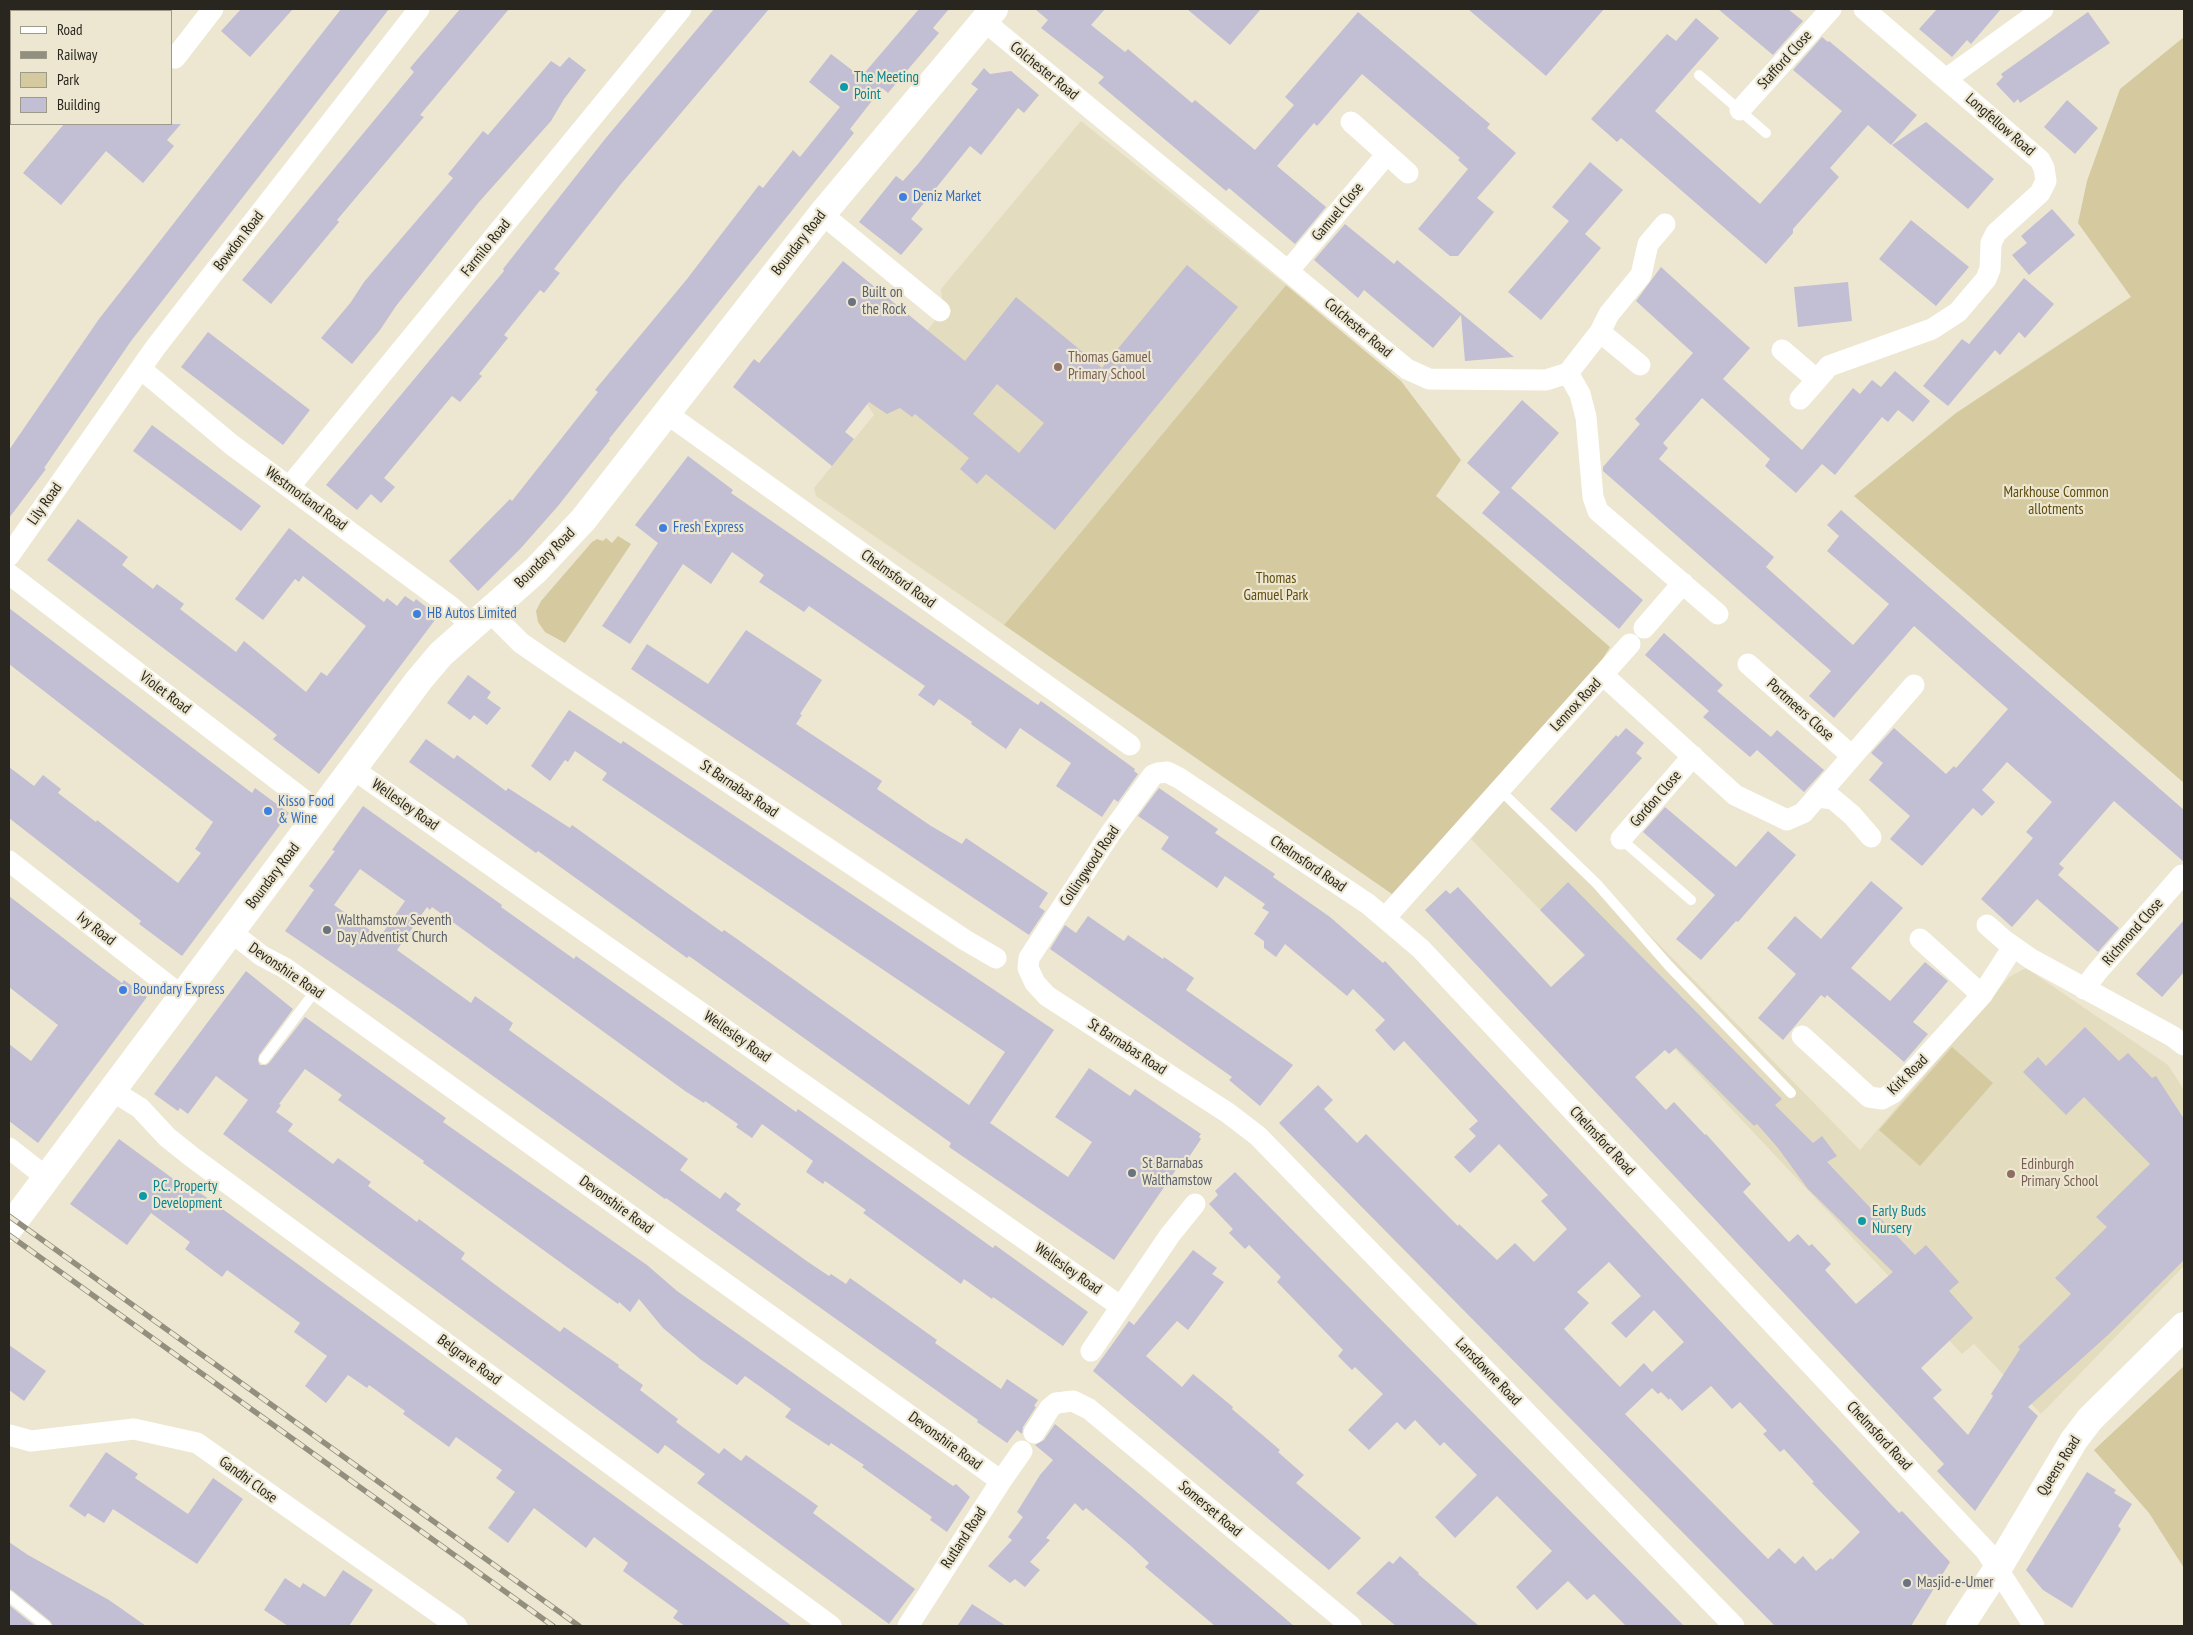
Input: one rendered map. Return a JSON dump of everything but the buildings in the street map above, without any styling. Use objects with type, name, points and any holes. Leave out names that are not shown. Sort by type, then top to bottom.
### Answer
[{"type":"street","points":[[173,57],[213,9]]},
{"type":"street","name":"Bowdon Road","points":[[65,477],[141,369],[419,9]]},
{"type":"street","name":"Farmilo Road","points":[[290,486],[680,9]]},
{"type":"street","name":"Stafford Close","points":[[1740,110],[1831,9]]},
{"type":"street","name":"Longfellow Road","points":[[1800,399],[1829,366],[1932,329],[1958,312],[1986,279],[1990,269],[1991,243],[1996,233],[2040,193],[2046,181],[2044,168],[2040,160],[1864,9]]},
{"type":"street","points":[[1946,79],[2042,9]]},
{"type":"street","name":"Boundary Road","points":[[9,1228],[436,660],[536,570],[583,520],[822,214],[988,15]]},
{"type":"street","name":"Colchester Road","points":[[988,15],[1407,369],[1429,379],[1546,380],[1568,373]]},
{"type":"street","points":[[1352,122],[1408,173]]},
{"type":"street","name":"Gamuel Close","points":[[1289,270],[1387,154]]},
{"type":"street","points":[[822,214],[940,311]]},
{"type":"street","points":[[1665,224],[1648,244],[1641,275],[1610,314],[1600,332],[1568,373],[1580,394],[1586,417],[1593,497],[1598,512],[1718,614]]},
{"type":"street","points":[[1600,332],[1640,365]]},
{"type":"street","points":[[1782,350],[1817,380]]},
{"type":"street","name":"Westmorland Road","points":[[141,369],[232,445],[450,606],[482,620]]},
{"type":"street","name":"Chelmsford Road","points":[[666,413],[1130,745]]},
{"type":"street","name":"Lily Road","points":[[9,556],[65,477]]},
{"type":"street","name":"Violet Road","points":[[9,574],[320,813]]},
{"type":"street","points":[[1644,628],[1683,583]]},
{"type":"street","name":"St Barnabas Road","points":[[482,620],[521,643],[965,940],[996,958]]},
{"type":"street","points":[[1603,675],[1630,644]]},
{"type":"street","name":"Portmeers Close","points":[[1748,664],[1852,756]]},
{"type":"street","name":"Lennox Road","points":[[1386,917],[1603,675],[1735,795],[1787,820],[1803,813],[1914,685]]},
{"type":"street","name":"Gordon Close","points":[[1621,839],[1693,756]]},
{"type":"street","name":"Wellesley Road","points":[[353,769],[1120,1306]]},
{"type":"street","name":"Chelmsford Road","points":[[1158,773],[1167,772],[1179,778],[1386,917],[1421,949],[1986,1551],[2034,1626]]},
{"type":"street","name":"Collingwood Road","points":[[1028,963],[1028,958],[1110,834],[1145,784],[1158,773]]},
{"type":"street","points":[[1818,797],[1833,799],[1852,815],[1871,837]]},
{"type":"street","name":"Ivy Road","points":[[9,860],[183,997]]},
{"type":"street","name":"Richmond Close","points":[[2084,989],[2182,875]]},
{"type":"street","points":[[1987,925],[2013,946],[2084,989],[2172,1036],[2184,1045]]},
{"type":"street","name":"Devonshire Road","points":[[231,932],[262,956],[285,968],[316,990],[1001,1481]]},
{"type":"street","points":[[1920,940],[1982,995]]},
{"type":"street","name":"Kirk Road","points":[[1802,1036],[1869,1097],[1882,1099],[1893,1094],[1982,995],[2013,946]]},
{"type":"street","name":"St Barnabas Road","points":[[1028,963],[1035,983],[1047,996],[1239,1120]]},
{"type":"street","name":"Belgrave Road","points":[[112,1090],[140,1108],[167,1137],[192,1157],[831,1626]]},
{"type":"street","name":"Lansdowne Road","points":[[1239,1120],[1258,1136],[1734,1626]]},
{"type":"street","points":[[9,1148],[46,1178]]},
{"type":"street","points":[[1091,1351],[1170,1235],[1195,1204]]},
{"type":"street","name":"Queens Road","points":[[1960,1626],[1998,1568],[2065,1453],[2090,1419],[2184,1326]]},
{"type":"street","name":"Somerset Road","points":[[1034,1433],[1050,1408],[1056,1403],[1065,1401],[1077,1402],[1090,1409],[1352,1626]]},
{"type":"street","name":"Gandhi Close","points":[[9,1435],[31,1441],[134,1429],[197,1443],[457,1626]]},
{"type":"street","name":"Rutland Road","points":[[908,1626],[1022,1451]]},
{"type":"lane","points":[[1699,75],[1766,133]]},
{"type":"lane","points":[[1499,789],[1597,884],[1669,966],[1791,1093]]},
{"type":"lane","name":"Gordon Close","points":[[1621,839],[1691,900]]},
{"type":"lane","points":[[264,1059],[316,990]]},
{"type":"lane","points":[[9,1596],[46,1626]]},
{"type":"shaded area","name":"Thomas Gamuel Primary School","points":[[1081,121],[1286,285],[1004,625],[816,496],[814,488],[874,415],[867,404],[934,322],[943,307],[941,289]]},
{"type":"shaded area","name":"Edinburgh Primary School","points":[[1510,792],[1860,1150],[2009,977],[2026,968],[2168,1065],[2184,1090],[2184,1266],[2041,1414],[1974,1344],[1962,1354],[1642,1014],[1471,839]]},
{"type":"green space","name":"Markhouse Common allotments","points":[[2184,37],[2184,783],[1854,496],[1956,413],[2131,297],[2078,223],[2087,181],[2120,89]]},
{"type":"green space","name":"Thomas Gamuel Park","points":[[1286,285],[1401,381],[1461,460],[1436,496],[1610,647],[1596,670],[1392,894],[1004,625]]},
{"type":"green space","points":[[618,536],[631,544],[565,643],[545,632],[538,622],[536,611],[541,601],[592,542],[597,539],[603,541],[606,538],[612,543]]},
{"type":"green space","points":[[1952,1047],[1993,1083],[1920,1166],[1879,1130]]},
{"type":"green space","points":[[2184,1366],[2184,1568],[2149,1513],[2094,1450]]},
{"type":"railway","points":[[9,1216],[579,1626]]},
{"type":"railway","points":[[9,1235],[553,1626]]},
{"type":"place","name":"The Meeting Point","points":[[844,87]]},
{"type":"place","name":"Deniz Market","points":[[903,197]]},
{"type":"place","name":"Built on the Rock","points":[[852,302]]},
{"type":"place","name":"Thomas Gamuel Primary School","points":[[1058,367]]},
{"type":"place","name":"Fresh Express","points":[[663,528]]},
{"type":"place","name":"HB Autos Limited","points":[[417,614]]},
{"type":"place","name":"Kisso Food & Wine","points":[[268,811]]},
{"type":"place","name":"Walthamstow Seventh Day Adventist Church","points":[[327,930]]},
{"type":"place","name":"Boundary Express","points":[[123,990]]},
{"type":"place","name":"St Barnabas Walthamstow","points":[[1132,1173]]},
{"type":"place","name":"Edinburgh Primary School","points":[[2011,1174]]},
{"type":"place","name":"P.C. Property Development","points":[[143,1196]]},
{"type":"place","name":"Early Buds Nursery","points":[[1862,1221]]},
{"type":"place","name":"Masjid-e-Umer","points":[[1907,1583]]}]
